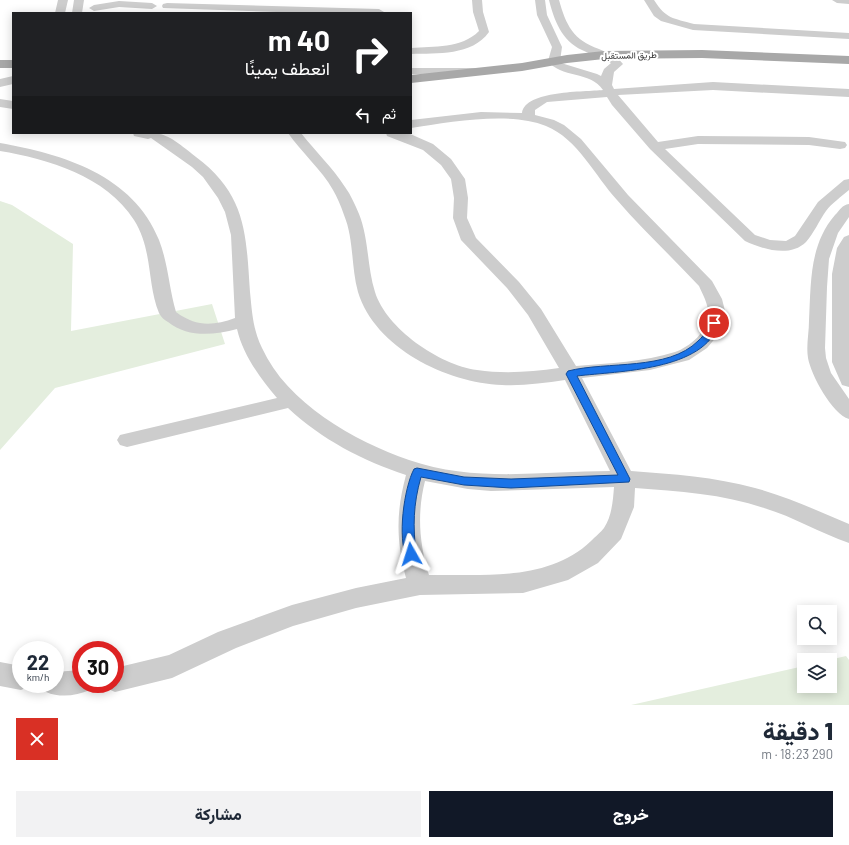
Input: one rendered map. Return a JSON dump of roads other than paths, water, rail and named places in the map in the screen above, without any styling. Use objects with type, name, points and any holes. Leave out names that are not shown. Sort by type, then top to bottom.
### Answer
[{"type":"main road","name":"طريق المستقبل","points":[[412,78],[481,72],[604,55],[849,66]]},
{"type":"main road","name":"طريق المستقبل","points":[[412,86],[575,70],[649,58],[746,55],[849,60]]},
{"type":"main road","points":[[522,67],[533,68],[545,72]]},
{"type":"street","points":[[60,12],[63,0]]},
{"type":"street","points":[[77,12],[79,0]]},
{"type":"street","points":[[108,0],[160,5]]},
{"type":"street","points":[[412,51],[460,46],[479,39],[484,32],[478,12],[477,0]]},
{"type":"street","points":[[540,0],[542,15],[557,47],[554,61],[557,65],[593,76],[608,89],[616,102],[655,146],[750,238],[763,244],[783,246],[798,241],[823,205],[849,183]]},
{"type":"street","points":[[554,0],[558,15],[571,38],[578,44],[604,55],[615,61],[617,64],[608,71],[608,89]]},
{"type":"street","points":[[649,0],[658,14],[665,20],[693,27],[849,36]]},
{"type":"street","points":[[837,0],[849,0]]},
{"type":"street","points":[[92,7],[118,4],[302,10],[374,7]]},
{"type":"street","points":[[557,47],[571,49],[576,47],[578,44]]},
{"type":"street","points":[[412,71],[481,72]]},
{"type":"street","points":[[0,83],[12,80]]},
{"type":"street","points":[[528,117],[529,108],[545,99],[608,89],[713,86],[849,93]]},
{"type":"street","points":[[0,103],[12,105]]},
{"type":"street","points":[[295,134],[339,188],[353,223],[360,251],[366,291],[373,308],[386,326],[404,342],[426,357],[448,368],[474,376],[502,379],[571,374],[655,364],[683,356],[701,344],[712,331],[717,315],[714,299],[706,284],[611,185],[568,134],[551,123],[528,117],[495,115],[412,124]]},
{"type":"street","points":[[152,134],[186,154],[210,176],[228,201],[238,231],[244,322],[253,349],[267,373],[291,401],[317,423],[366,452],[417,472],[464,481],[511,484],[592,479],[625,479],[682,484],[733,492],[769,501],[849,534]]},
{"type":"street","points":[[124,678],[172,666],[227,640],[292,616],[356,598],[420,585],[523,583],[560,573],[590,556],[613,533],[623,507],[625,479],[571,374],[535,312],[512,285],[469,240],[460,218],[461,198],[458,179],[446,162],[428,147],[396,134]]},
{"type":"street","points":[[655,146],[698,140],[843,140]]},
{"type":"street","points":[[0,147],[52,159],[79,169],[103,183],[124,199],[139,218],[150,240],[168,314],[178,322],[192,328],[209,330],[244,322]]},
{"type":"street","points":[[849,208],[838,220],[825,242],[819,269],[817,357],[825,379],[840,403],[849,412]]},
{"type":"street","points":[[849,240],[845,248],[840,274],[841,362],[849,381]]},
{"type":"street","points":[[127,440],[291,401]]},
{"type":"street","points":[[417,472],[410,497],[408,525],[411,554],[420,585]]},
{"type":"street","points":[[0,674],[12,676]]}]
